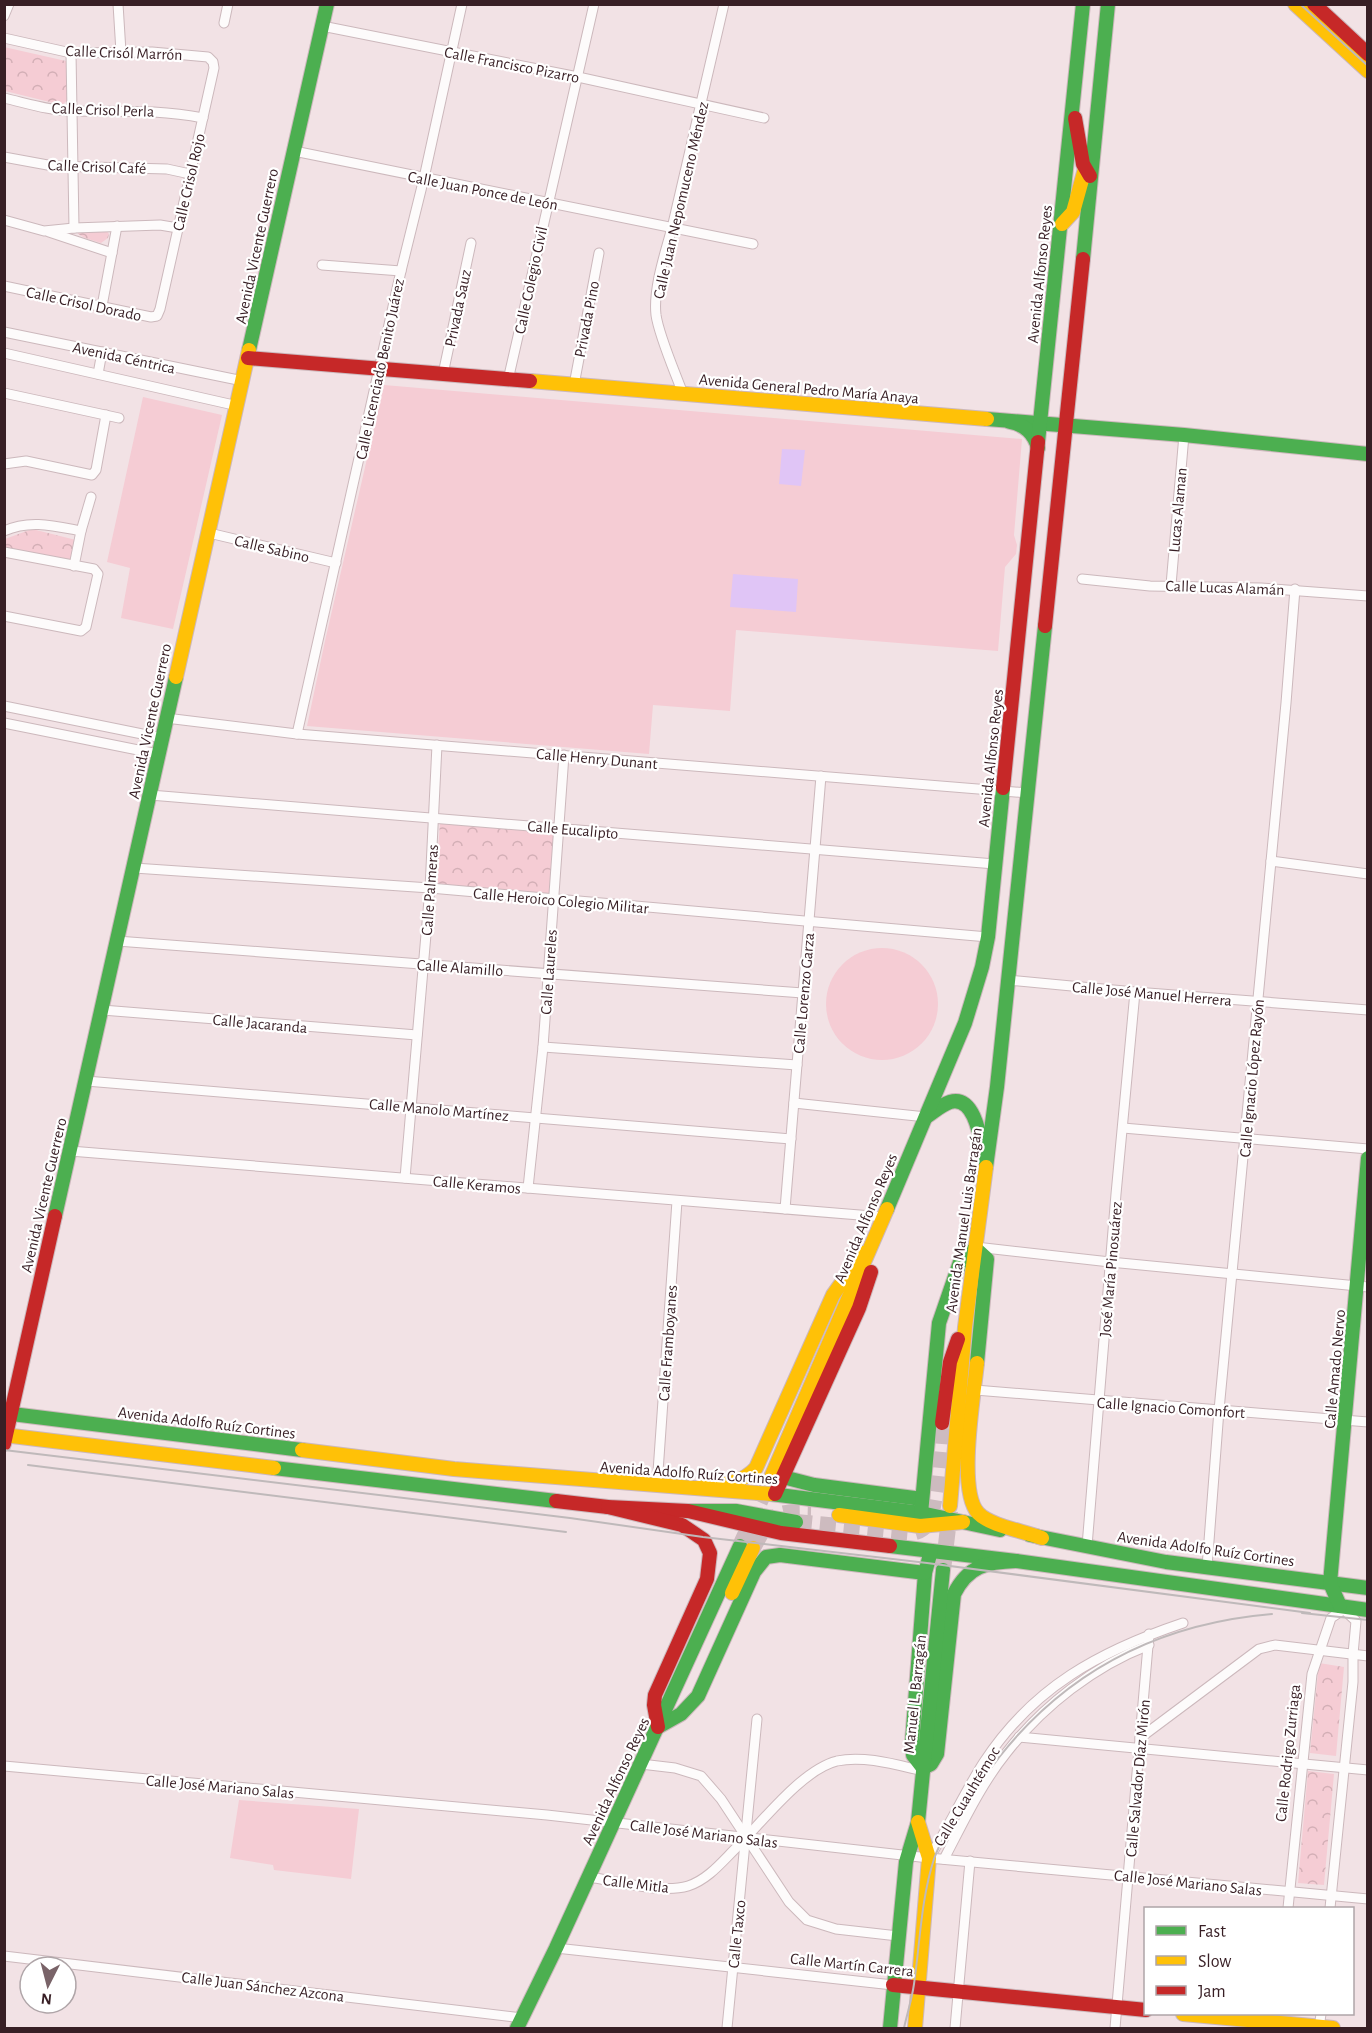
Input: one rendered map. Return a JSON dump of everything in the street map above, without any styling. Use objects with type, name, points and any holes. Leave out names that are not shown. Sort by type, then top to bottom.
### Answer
[{"type":"main road","name":"Avenida Vicente Guerrero","points":[[5,1438],[8,1414],[86,1081],[327,4]]},
{"type":"main road","name":"Avenida Alfonso Reyes","points":[[876,1239],[965,1023],[976,990],[988,937],[1083,4]]},
{"type":"main road","points":[[1028,793],[1107,10],[1098,10],[1094,4]]},
{"type":"main road","points":[[1294,4],[1368,71]]},
{"type":"main road","points":[[1314,4],[1368,54]]},
{"type":"main road","points":[[1072,112],[1080,129],[1082,159],[1090,170]]},
{"type":"main road","points":[[1060,226],[1072,212],[1090,170]]},
{"type":"main road","name":"Avenida General Pedro María Anaya","points":[[248,358],[1184,435],[1368,454]]},
{"type":"main road","points":[[1010,422],[1020,424],[1031,432],[1037,444],[1038,456]]},
{"type":"main road","name":"Avenida Manuel Luis Barragán","points":[[950,1506],[965,1328],[987,1169],[1028,793]]},
{"type":"main road","points":[[926,1117],[950,1101],[962,1100],[966,1103],[972,1112],[987,1169]]},
{"type":"main road","name":"Calle Amado Nervo","points":[[1330,1583],[1362,1286],[1368,1158]]},
{"type":"main road","points":[[775,1494],[778,1476],[859,1308],[871,1274],[876,1239]]},
{"type":"main road","points":[[698,1488],[741,1481],[752,1474],[833,1295],[853,1265],[876,1239]]},
{"type":"main road","points":[[921,1513],[939,1323],[960,1262],[964,1256],[976,1248],[987,1259],[966,1485],[972,1508],[983,1518],[1024,1529],[1042,1538]]},
{"type":"main road","points":[[942,1423],[950,1362],[954,1346],[965,1328]]},
{"type":"main road","name":"Avenida Adolfo Ruíz Cortines","points":[[8,1414],[454,1469],[775,1494],[921,1513],[1166,1562],[1368,1588]]},
{"type":"main road","points":[[5,1438],[608,1507],[736,1511],[796,1522]]},
{"type":"main road","points":[[778,1476],[814,1485],[922,1499]]},
{"type":"main road","points":[[608,1507],[693,1529],[704,1539],[710,1554],[707,1580],[655,1695],[654,1705],[658,1727],[689,1708],[698,1696],[754,1572],[766,1557],[780,1555],[925,1573]]},
{"type":"main road","points":[[688,1511],[781,1533],[1016,1561],[1368,1610]]},
{"type":"main road","points":[[839,1515],[920,1526],[963,1522]]},
{"type":"main road","name":"Avenida Alfonso Reyes","points":[[519,2023],[709,1617],[726,1603],[747,1547]]},
{"type":"main road","points":[[931,1551],[925,1573],[912,1742],[914,1755],[923,1769],[932,1764],[937,1754],[954,1594],[957,1587],[969,1572],[978,1566],[998,1561],[1016,1561]]},
{"type":"main road","name":"Manuel L. Barragán","points":[[889,2026],[908,1855],[918,1822],[943,1570]]},
{"type":"main road","points":[[1330,1583],[1341,1608]]},
{"type":"main road","name":"Manuel L. Barragán","points":[[915,2028],[929,1857],[918,1822]]},
{"type":"main road","name":"Calle Martín Carrera","points":[[893,1985],[1144,2010]]},
{"type":"main road","points":[[1204,2015],[1323,2024]]},
{"type":"street","points":[[4,16],[9,4]]},
{"type":"street","points":[[118,4],[121,52]]},
{"type":"street","points":[[224,23],[228,4]]},
{"type":"street","name":"Calle Licenciado Benito Juárez","points":[[297,734],[462,4]]},
{"type":"street","name":"Calle Colegio Civil","points":[[508,380],[594,4]]},
{"type":"street","name":"Calle Juan Nepomuceno Méndez","points":[[683,394],[656,315],[660,278],[724,4]]},
{"type":"street","name":"Calle Francisco Pizarro","points":[[322,26],[578,77],[764,118]]},
{"type":"street","name":"Calle Crisól Marrón","points":[[4,38],[71,53],[152,52],[208,57]]},
{"type":"street","points":[[71,53],[74,228]]},
{"type":"street","name":"Calle Crisol Rojo","points":[[160,309],[214,68],[213,62],[208,57]]},
{"type":"street","name":"Calle Crisol Perla","points":[[4,98],[72,111],[146,110],[174,112],[203,118]]},
{"type":"street","name":"Calle Juan Ponce de León","points":[[294,152],[753,244]]},
{"type":"street","name":"Calle Crisol Café","points":[[4,157],[73,168],[167,169],[190,174]]},
{"type":"street","points":[[5,224],[44,231],[112,252]]},
{"type":"street","points":[[44,231],[160,225],[178,228]]},
{"type":"street","points":[[102,306],[117,226]]},
{"type":"street","name":"Privada Sauz","points":[[443,374],[471,243]]},
{"type":"street","name":"Privada Pino","points":[[573,385],[599,254]]},
{"type":"street","points":[[322,265],[401,271]]},
{"type":"street","name":"Calle Crisol Dorado","points":[[4,286],[154,317],[160,309]]},
{"type":"street","name":"Avenida Céntrica","points":[[4,332],[243,381]]},
{"type":"street","points":[[98,374],[102,352]]},
{"type":"street","name":"Avenida Céntrica","points":[[4,353],[238,406]]},
{"type":"street","points":[[6,395],[119,418]]},
{"type":"street","points":[[4,464],[26,461],[92,475],[96,470],[106,415]]},
{"type":"street","name":"Lucas Alaman","points":[[1171,585],[1184,435]]},
{"type":"street","points":[[74,566],[91,497]]},
{"type":"street","points":[[4,531],[29,524],[44,524],[81,531]]},
{"type":"street","name":"Calle Sabino","points":[[209,533],[336,563]]},
{"type":"street","points":[[4,552],[94,569],[98,574],[84,630],[76,631],[4,616]]},
{"type":"street","name":"Calle Lucas Alamán","points":[[1082,579],[1128,584],[1295,590],[1368,596]]},
{"type":"street","name":"Calle Ignacio López Rayón","points":[[1207,1567],[1219,1410],[1295,590]]},
{"type":"street","points":[[4,706],[162,738]]},
{"type":"street","name":"Calle Henry Dunant","points":[[166,718],[297,734],[1028,793]]},
{"type":"street","points":[[4,723],[158,754]]},
{"type":"street","name":"Calle Palmeras","points":[[405,1178],[430,888],[437,745]]},
{"type":"street","name":"Calle Laureles","points":[[528,1188],[543,1047],[564,755]]},
{"type":"street","name":"Calle Lorenzo Garza","points":[[785,1209],[822,776]]},
{"type":"street","name":"Calle Eucalipto","points":[[150,795],[995,864]]},
{"type":"street","points":[[1271,861],[1368,874]]},
{"type":"street","name":"Calle Heroico Colegio Militar","points":[[134,868],[430,888],[988,937]]},
{"type":"street","name":"Calle Alamillo","points":[[117,941],[803,993]]},
{"type":"street","name":"Calle José Manuel Herrera","points":[[1008,980],[1368,1010]]},
{"type":"street","name":"José María Pinosuárez","points":[[1087,1546],[1135,992]]},
{"type":"street","name":"Calle Jacaranda","points":[[102,1010],[417,1035]]},
{"type":"street","points":[[543,1047],[797,1065]]},
{"type":"street","name":"Calle Manolo Martínez","points":[[86,1081],[412,1106],[791,1139]]},
{"type":"street","points":[[794,1103],[926,1117]]},
{"type":"street","points":[[1123,1128],[1368,1149]]},
{"type":"street","name":"Calle Keramos","points":[[70,1151],[884,1217]]},
{"type":"street","name":"Calle Framboyanes","points":[[657,1486],[677,1201]]},
{"type":"street","points":[[976,1248],[1362,1286]]},
{"type":"street","name":"Calle Ignacio Comonfort","points":[[975,1390],[1368,1422]]},
{"type":"street","points":[[1330,1907],[1354,1670],[1356,1621],[1341,1608]]},
{"type":"street","name":"Calle Rodrigo Zurriaga","points":[[1288,1907],[1312,1674],[1331,1618],[1341,1608]]},
{"type":"street","name":"Calle Cuauhtémoc","points":[[929,1857],[984,1762],[1008,1729],[1036,1701],[1078,1669],[1116,1648],[1183,1623]]},
{"type":"street","name":"Calle Salvador Díaz Mirón","points":[[1115,2028],[1149,1634]]},
{"type":"street","points":[[1140,1743],[1259,1649],[1275,1645],[1368,1656]]},
{"type":"street","name":"Calle Cuauhtémoc","points":[[944,1859],[985,1785],[1005,1753],[1019,1737],[1073,1688],[1105,1667],[1149,1646]]},
{"type":"street","name":"Calle Taxco","points":[[727,2028],[757,1719]]},
{"type":"street","points":[[1019,1737],[1140,1743],[1302,1764],[1368,1770]]},
{"type":"street","name":"Calle Mitla","points":[[589,1877],[659,1888],[690,1886],[711,1872],[810,1775],[837,1761],[869,1761],[923,1769]]},
{"type":"street","points":[[641,1764],[675,1768],[701,1776],[721,1799],[789,1902],[807,1920],[836,1929],[898,1936]]},
{"type":"street","name":"Calle José Mariano Salas","points":[[4,1766],[613,1822],[746,1839],[1368,1899]]},
{"type":"street","points":[[955,2028],[970,1861]]},
{"type":"street","name":"Calle Martín Carrera","points":[[556,1948],[893,1985]]},
{"type":"street","name":"Calle Juan Sánchez Azcona","points":[[4,1956],[519,2023]]},
{"type":"green space","points":[[4,47],[66,61],[68,100],[62,105],[5,91]]},
{"type":"green space","points":[[106,230],[109,234],[108,238],[101,243],[78,234],[78,232]]},
{"type":"green space","points":[[384,385],[1022,439],[1014,535],[1017,545],[1016,554],[1005,567],[998,651],[736,630],[730,711],[653,705],[649,754],[307,726]]},
{"type":"green space","points":[[143,397],[222,415],[173,629],[121,618],[130,568],[107,562]]},
{"type":"green space","points":[[32,529],[76,540],[70,561],[5,547],[5,539]]},
{"type":"green space","points":[[440,821],[556,831],[550,896],[436,885]]},
{"type":"green space","points":[[882,948],[903,952],[922,964],[934,983],[938,1004],[934,1025],[922,1044],[903,1056],[882,1060],[861,1056],[842,1044],[830,1025],[826,1004],[830,983],[842,964],[861,952]]},
{"type":"green space","points":[[1319,1663],[1344,1667],[1336,1756],[1310,1753]]},
{"type":"green space","points":[[1308,1771],[1334,1774],[1324,1885],[1298,1883]]},
{"type":"green space","points":[[239,1800],[359,1809],[351,1879],[274,1870],[273,1865],[230,1858]]},
{"type":"shaded area","points":[[782,449],[805,450],[801,486],[779,484]]},
{"type":"shaded area","points":[[733,574],[798,579],[796,612],[730,607]]},
{"type":"tunnel","points":[[796,1522],[911,1533],[922,1529],[927,1524],[933,1505],[938,1476],[942,1423]]},
{"type":"tunnel","points":[[740,1546],[772,1475]]},
{"type":"tunnel","points":[[943,1570],[950,1511]]},
{"type":"tunnel","points":[[753,1548],[764,1528],[774,1517],[788,1513],[811,1512]]},
{"type":"railway","points":[[1300,4],[1368,66]]},
{"type":"railway","points":[[4,1450],[570,1518],[703,1537],[927,1563],[1310,1613]]},
{"type":"railway","points":[[28,1465],[566,1532]]},
{"type":"railway","points":[[1302,1613],[1368,1620]]},
{"type":"railway","points":[[904,2028],[913,1990],[926,1890],[937,1851],[950,1827],[999,1758],[1029,1723],[1063,1693],[1099,1668],[1138,1647],[1180,1632],[1225,1620],[1272,1614]]},
{"type":"traffic: fast","points":[[249,350],[327,4]]},
{"type":"traffic: fast","points":[[1038,442],[1083,4]]},
{"type":"traffic: fast","points":[[1083,259],[1108,4]]},
{"type":"traffic: fast","points":[[987,419],[1184,435],[1368,454]]},
{"type":"traffic: fast","points":[[1010,422],[1028,430],[1038,448]]},
{"type":"traffic: fast","points":[[986,1167],[997,1087],[1045,626]]},
{"type":"traffic: fast","points":[[55,1216],[176,677]]},
{"type":"traffic: fast","points":[[887,1209],[965,1023],[982,967],[988,937],[1003,788]]},
{"type":"traffic: fast","points":[[926,1117],[950,1102],[959,1101],[966,1105],[976,1122],[985,1160]]},
{"type":"traffic: fast","points":[[1340,1606],[1330,1583],[1368,1158]]},
{"type":"traffic: fast","points":[[921,1513],[939,1323],[960,1262],[964,1255],[976,1249],[987,1259],[977,1363]]},
{"type":"traffic: fast","points":[[4,1413],[302,1450]]},
{"type":"traffic: fast","points":[[274,1468],[556,1501]]},
{"type":"traffic: fast","points":[[783,1477],[814,1485],[922,1499]]},
{"type":"traffic: fast","points":[[771,1494],[921,1513],[1000,1530]]},
{"type":"traffic: fast","points":[[688,1511],[736,1511],[796,1522]]},
{"type":"traffic: fast","points":[[1030,1535],[1166,1562],[1368,1588]]},
{"type":"traffic: fast","points":[[517,2028],[556,1948],[740,1546]]},
{"type":"traffic: fast","points":[[890,1546],[1016,1561],[1368,1610]]},
{"type":"traffic: fast","points":[[931,1551],[925,1573],[912,1742],[913,1755],[923,1768],[931,1764],[937,1754],[954,1594],[965,1577],[979,1567],[1016,1561]]},
{"type":"traffic: fast","points":[[658,1727],[681,1714],[698,1696],[754,1572],[766,1557],[780,1555],[925,1573]]},
{"type":"traffic: fast","points":[[890,2028],[906,1862],[918,1822],[943,1570]]},
{"type":"traffic: slow","points":[[1295,4],[1368,71]]},
{"type":"traffic: slow","points":[[1062,224],[1073,212],[1085,169]]},
{"type":"traffic: slow","points":[[176,677],[249,350]]},
{"type":"traffic: slow","points":[[530,381],[987,419]]},
{"type":"traffic: slow","points":[[950,1506],[965,1327],[986,1167]]},
{"type":"traffic: slow","points":[[772,1475],[887,1209]]},
{"type":"traffic: slow","points":[[698,1488],[737,1481],[756,1468],[833,1295],[863,1253]]},
{"type":"traffic: slow","points":[[977,1363],[970,1418],[968,1464],[972,1501],[983,1518],[1042,1538]]},
{"type":"traffic: slow","points":[[4,1435],[274,1468]]},
{"type":"traffic: slow","points":[[302,1450],[454,1469],[771,1494]]},
{"type":"traffic: slow","points":[[839,1515],[920,1526],[963,1522]]},
{"type":"traffic: slow","points":[[732,1593],[753,1548]]},
{"type":"traffic: slow","points":[[915,2028],[929,1858],[918,1822]]},
{"type":"traffic: slow","points":[[1194,2015],[1333,2028]]},
{"type":"traffic: jam","points":[[1314,4],[1368,54]]},
{"type":"traffic: jam","points":[[1075,118],[1083,164],[1090,176]]},
{"type":"traffic: jam","points":[[1045,626],[1083,259]]},
{"type":"traffic: jam","points":[[248,358],[530,381]]},
{"type":"traffic: jam","points":[[1003,788],[1038,442]]},
{"type":"traffic: jam","points":[[4,1444],[55,1216]]},
{"type":"traffic: jam","points":[[775,1494],[859,1308],[871,1272]]},
{"type":"traffic: jam","points":[[942,1423],[950,1362],[958,1339]]},
{"type":"traffic: jam","points":[[556,1501],[608,1507],[688,1511],[781,1533],[890,1546]]},
{"type":"traffic: jam","points":[[608,1507],[682,1525],[704,1540],[710,1553],[707,1579],[655,1695],[654,1705],[658,1727]]},
{"type":"traffic: jam","points":[[893,1985],[1144,2010]]}]
